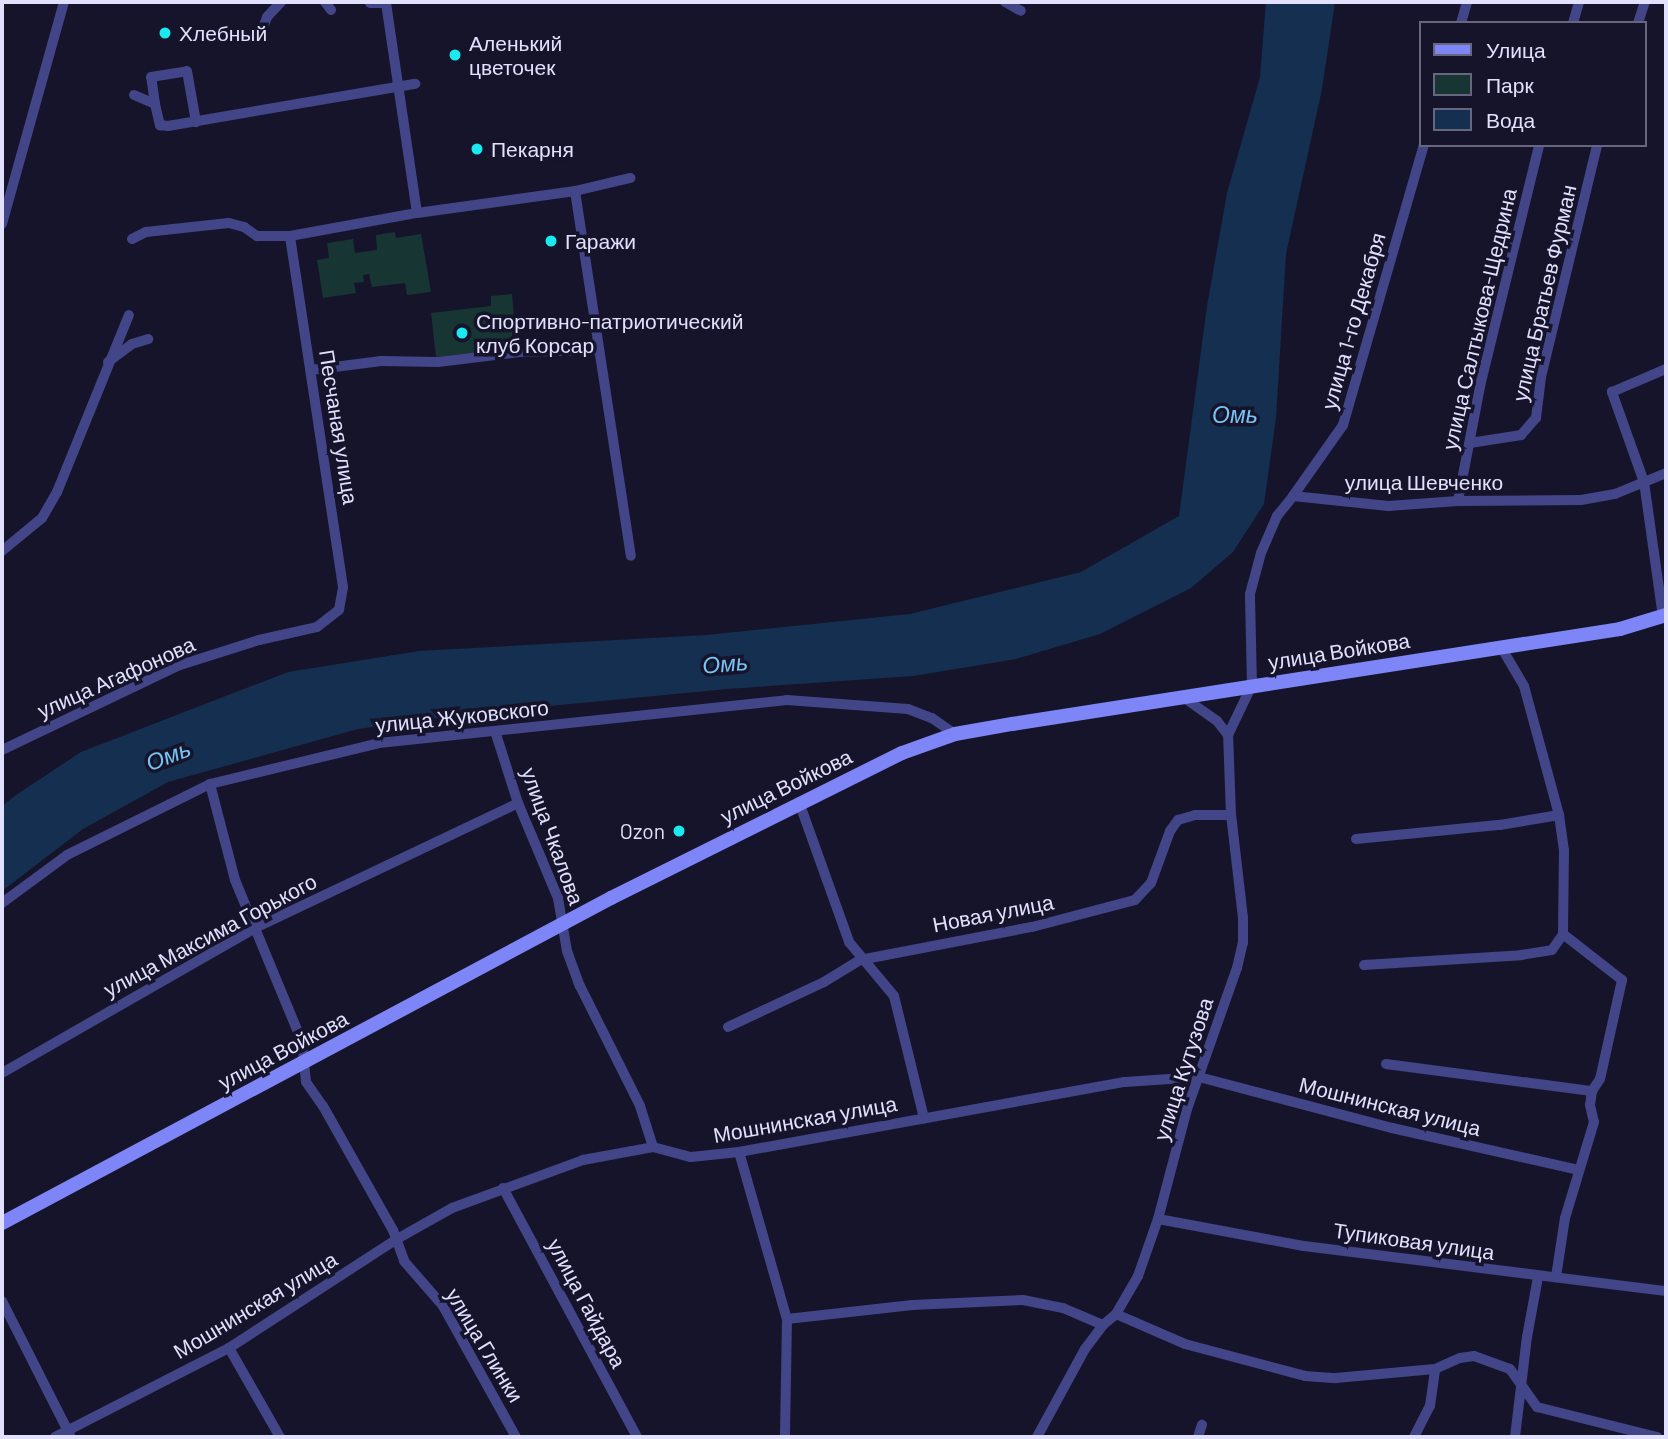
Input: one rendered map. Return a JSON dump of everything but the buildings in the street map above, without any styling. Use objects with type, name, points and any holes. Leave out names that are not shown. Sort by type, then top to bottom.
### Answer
[{"type":"main road","name":"улица Войкова","points":[[2,1223],[564,923],[799,802],[901,753],[956,734],[1182,696],[1620,629],[1664,616]]},
{"type":"street","points":[[2,224],[64,2]]},
{"type":"street","points":[[259,39],[267,17],[281,2]]},
{"type":"street","points":[[370,2],[386,3],[417,213]]},
{"type":"street","points":[[1005,2],[1021,11]]},
{"type":"street","points":[[1462,21],[1467,2]]},
{"type":"street","points":[[1574,21],[1579,2]]},
{"type":"street","points":[[1639,21],[1645,2]]},
{"type":"street","points":[[196,122],[187,71],[151,76],[160,125],[196,122],[415,84]]},
{"type":"street","points":[[134,95],[155,104]]},
{"type":"street","name":"улица 1-го Декабря","points":[[1293,496],[1343,425],[1423,147]]},
{"type":"street","name":"улица Салтыкова-Щедрина","points":[[1458,501],[1480,382],[1539,147]]},
{"type":"street","name":"улица Братьев Фурман","points":[[1470,443],[1521,435],[1536,418],[1542,377],[1597,147]]},
{"type":"street","points":[[132,239],[146,232],[229,223],[244,227],[257,236],[290,236],[417,213],[575,191],[630,178]]},
{"type":"street","points":[[575,191],[631,556]]},
{"type":"street","name":"Песчаная улица","points":[[290,236],[344,587],[339,610],[329,621]]},
{"type":"street","points":[[2,551],[42,518],[52,500],[128,315]]},
{"type":"street","points":[[108,362],[132,344],[148,340]]},
{"type":"street","points":[[311,370],[381,361],[438,362],[521,352],[599,350]]},
{"type":"street","points":[[1664,616],[1644,482],[1612,392],[1666,369]]},
{"type":"street","name":"улица Шевченко","points":[[1293,496],[1388,506],[1458,501],[1581,500],[1615,494],[1666,473]]},
{"type":"street","points":[[1252,685],[1250,594],[1261,554],[1277,516],[1293,496]]},
{"type":"street","name":"улица Агафонова","points":[[2,750],[177,666],[259,640],[317,627],[329,621]]},
{"type":"street","points":[[1364,965],[1521,955],[1552,950],[1563,934],[1564,850],[1559,815],[1524,686],[1501,647]]},
{"type":"street","name":"улица Кутузова","points":[[1037,1437],[1086,1349],[1103,1325],[1116,1314],[1138,1276],[1158,1219],[1188,1109],[1243,943],[1243,918],[1231,815],[1228,735],[1252,685]]},
{"type":"street","points":[[1182,696],[1217,720],[1228,735]]},
{"type":"street","name":"улица Жуковского","points":[[2,903],[67,855],[210,784],[379,743],[787,700],[908,709],[932,718],[956,734]]},
{"type":"street","name":"улица Чкалова","points":[[495,731],[518,803],[558,898],[567,951],[580,986],[640,1106],[653,1147]]},
{"type":"street","name":"улица Глинки","points":[[210,784],[235,880],[302,1042],[306,1082],[323,1106],[397,1239],[404,1261],[443,1306],[516,1437]]},
{"type":"street","points":[[799,802],[849,942],[860,960],[894,996],[924,1118]]},
{"type":"street","name":"улица Максима Горького","points":[[2,1073],[253,929],[518,803]]},
{"type":"street","name":"Новая улица","points":[[728,1027],[824,982],[860,960],[1032,927],[1135,900],[1151,883],[1170,831],[1178,820],[1195,816],[1231,815]]},
{"type":"street","points":[[1356,839],[1500,825],[1559,815]]},
{"type":"street","points":[[1556,1277],[1565,1218],[1577,1170],[1594,1122],[1590,1105],[1592,1091],[1600,1079],[1622,980],[1563,934]]},
{"type":"street","points":[[1386,1064],[1592,1091]]},
{"type":"street","name":"Мошнинская улица","points":[[55,1437],[70,1434],[229,1348],[397,1239],[452,1208],[583,1160],[653,1147],[691,1157],[739,1152],[1125,1082],[1199,1077],[1392,1128],[1577,1170]]},
{"type":"street","points":[[739,1152],[787,1319],[785,1437]]},
{"type":"street","name":"улица Гайдара","points":[[503,1188],[637,1437]]},
{"type":"street","name":"Тупиковая улица","points":[[1158,1219],[1244,1237],[1538,1277],[1666,1291]]},
{"type":"street","points":[[1515,1437],[1538,1277]]},
{"type":"street","points":[[787,1319],[912,1305],[1023,1300],[1063,1308],[1103,1325]]},
{"type":"street","points":[[2,1301],[70,1434]]},
{"type":"street","points":[[1116,1314],[1185,1344],[1305,1376],[1336,1378],[1435,1369],[1460,1357],[1474,1356],[1501,1364],[1521,1381],[1537,1407],[1657,1437]]},
{"type":"street","points":[[229,1348],[280,1437]]},
{"type":"street","points":[[1414,1437],[1430,1406],[1435,1369]]},
{"type":"street","points":[[1199,1437],[1202,1425]]},
{"type":"green space","points":[[395,232],[396,238],[421,234],[431,292],[407,295],[405,283],[372,287],[369,274],[363,275],[364,282],[354,283],[356,293],[323,298],[317,260],[329,258],[327,243],[353,239],[355,253],[377,250],[376,235]]},
{"type":"green space","points":[[512,294],[517,348],[436,357],[431,313],[491,306],[491,296]]},
{"type":"water","name":"Омь","points":[[1266,2],[1335,2],[1322,89],[1286,254],[1276,418],[1264,504],[1233,552],[1191,588],[1100,634],[1016,659],[913,676],[727,689],[465,714],[358,729],[168,782],[83,829],[2,891],[2,806],[16,795],[81,752],[288,672],[419,651],[706,635],[910,614],[1081,572],[1179,516],[1207,306],[1227,193],[1260,77]]},
{"type":"place","name":"Хлебный","points":[[165,33]]},
{"type":"place","name":"Аленький цветочек","points":[[455,55]]},
{"type":"place","name":"Пекарня","points":[[477,149]]},
{"type":"place","name":"Гаражи","points":[[551,241]]},
{"type":"place","name":"Спортивно-патриотический клуб Корсар","points":[[462,333]]},
{"type":"place","name":"Ozon","points":[[679,831]]}]
